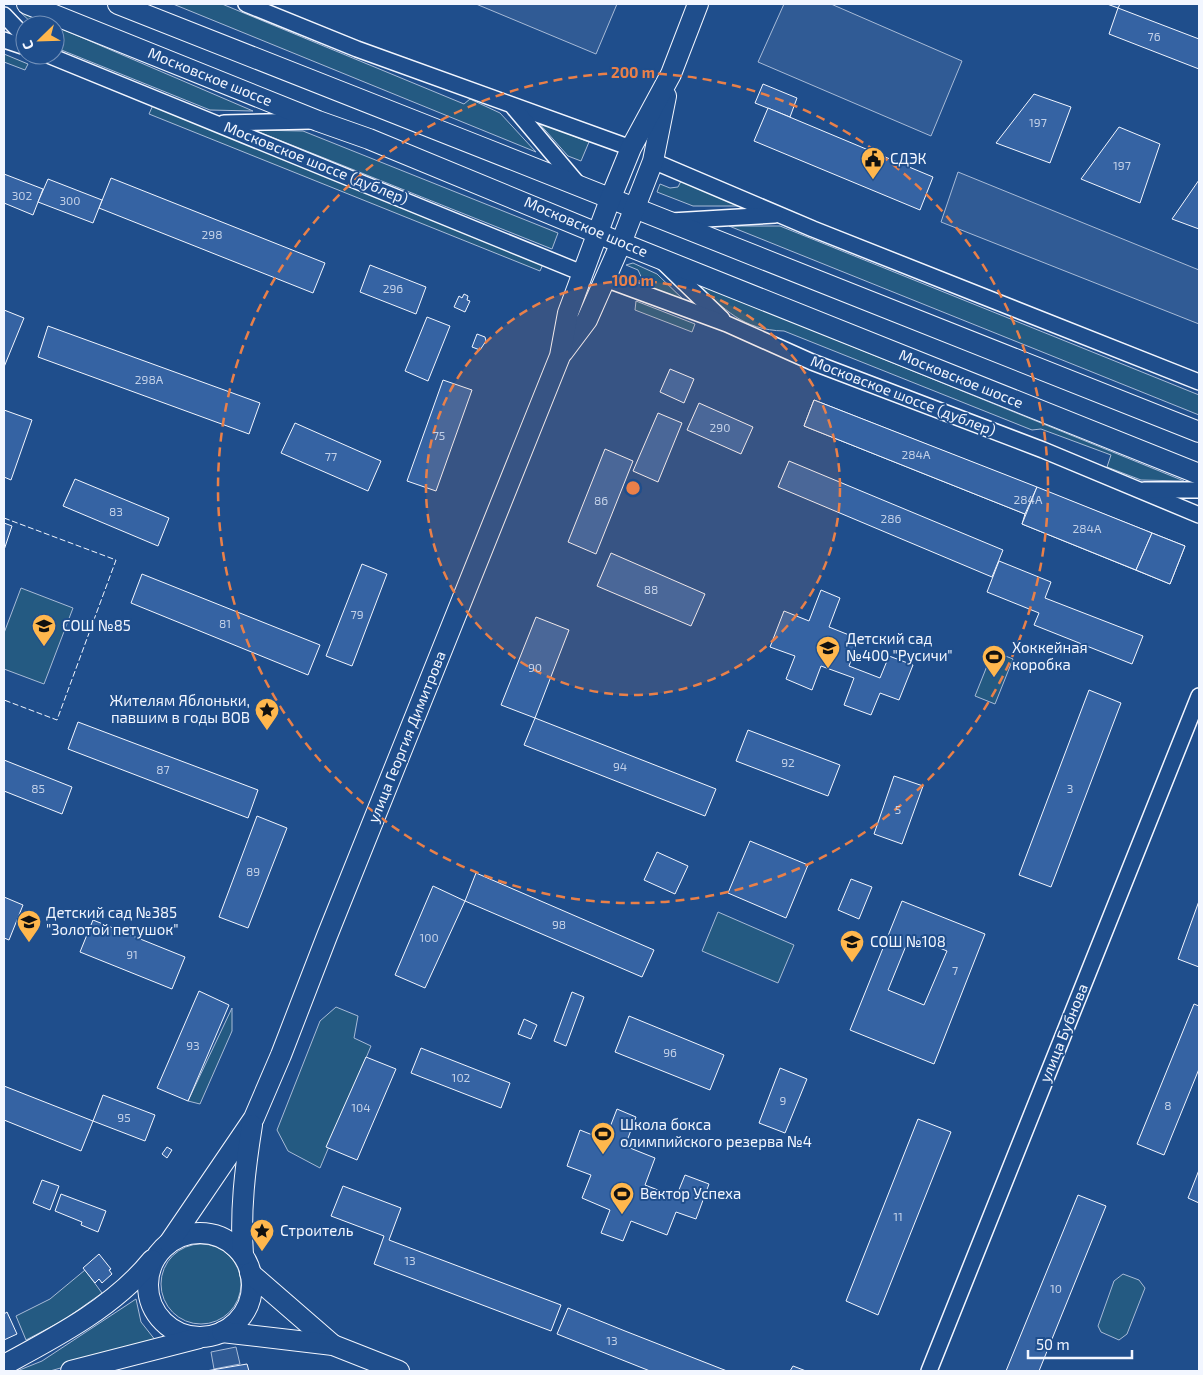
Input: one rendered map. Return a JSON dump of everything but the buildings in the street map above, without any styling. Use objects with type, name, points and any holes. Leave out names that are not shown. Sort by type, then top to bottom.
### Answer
[{"type":"main road","name":"Московское шоссе","points":[[27,4],[318,121],[369,139],[621,243],[1199,474]]},
{"type":"main road","points":[[118,4],[611,197],[1199,432]]},
{"type":"main road","name":"улица Георгия Димитрова","points":[[4,1365],[52,1339],[129,1285],[162,1250],[254,1118],[281,1055],[330,927],[560,356],[568,313],[611,197],[631,148],[671,74],[698,4]]},
{"type":"main road","name":"улица Георгия Димитрова","points":[[560,356],[587,320],[636,207],[653,161],[671,74]]},
{"type":"main road","name":"улица Георгия Димитрова","points":[[247,1264],[241,1224],[242,1192],[254,1118]]},
{"type":"main road","points":[[201,1338],[178,1332],[170,1327],[152,1306],[148,1278],[162,1250],[194,1232],[209,1233],[228,1241],[247,1264],[333,1345]]},
{"type":"main road","points":[[71,1371],[222,1332],[239,1320],[246,1307],[251,1291],[247,1264]]},
{"type":"main road","points":[[222,1332],[333,1345],[399,1371]]},
{"type":"street","points":[[246,4],[513,107],[631,148]]},
{"type":"street","points":[[4,15],[15,27]]},
{"type":"street","name":"Московское шоссе (дублер)","points":[[65,62],[582,273]]},
{"type":"street","points":[[513,107],[578,184]]},
{"type":"street","points":[[218,123],[318,121]]},
{"type":"street","points":[[653,161],[779,215],[1199,382]]},
{"type":"street","points":[[669,221],[779,215]]},
{"type":"street","points":[[658,257],[726,324]]},
{"type":"street","name":"Московское шоссе (дублер)","points":[[605,279],[726,324],[812,362],[1043,450],[1135,490],[1199,515]]},
{"type":"street","points":[[1135,490],[1199,490]]},
{"type":"street","name":"улица Бубнова","points":[[929,1371],[1199,696]]},
{"type":"shaded area","points":[[173,4],[222,4],[464,104],[470,99],[500,113],[536,152]]},
{"type":"shaded area","points":[[476,4],[617,4],[596,54]]},
{"type":"shaded area","points":[[784,4],[831,4],[962,61],[931,136],[758,62]]},
{"type":"shaded area","points":[[65,30],[253,111],[210,110],[65,51]]},
{"type":"shaded area","points":[[4,54],[15,59],[15,65],[28,65],[25,70],[4,62]]},
{"type":"shaded area","points":[[153,105],[544,262],[540,271],[149,114]]},
{"type":"shaded area","points":[[538,122],[589,142],[581,161],[568,156]]},
{"type":"shaded area","points":[[254,130],[303,131],[558,233],[552,249]]},
{"type":"shaded area","points":[[958,172],[1199,270],[1199,324],[941,222]]},
{"type":"shaded area","points":[[682,179],[746,206],[693,206],[657,192],[660,184],[670,188],[678,187]]},
{"type":"shaded area","points":[[729,226],[780,226],[1199,395],[1199,415]]},
{"type":"shaded area","points":[[633,263],[657,274],[688,304],[642,285],[643,281],[638,270],[626,265]]},
{"type":"shaded area","points":[[696,283],[1184,481],[1141,480],[1107,467],[1111,455],[1041,429],[1032,430],[784,331],[757,327],[735,316]]},
{"type":"shaded area","points":[[636,301],[695,324],[692,332],[635,310]]},
{"type":"shaded area","points":[[21,588],[73,608],[44,684],[4,669],[4,633]]},
{"type":"shaded area","name":"Хоккейная коробка","points":[[993,651],[1013,659],[995,704],[975,696]]},
{"type":"shaded area","points":[[718,912],[794,945],[778,983],[702,951]]},
{"type":"shaded area","points":[[336,1007],[358,1016],[354,1038],[371,1046],[320,1168],[288,1151],[277,1130],[320,1021]]},
{"type":"shaded area","points":[[232,1008],[232,1031],[200,1104],[188,1101]]},
{"type":"shaded area","points":[[201,1244],[216,1247],[229,1256],[238,1269],[241,1284],[238,1299],[229,1312],[216,1321],[201,1324],[186,1321],[173,1312],[164,1299],[161,1284],[164,1269],[173,1256],[186,1247]]},
{"type":"shaded area","points":[[85,1270],[102,1293],[64,1320],[26,1340],[16,1316],[50,1299]]},
{"type":"shaded area","points":[[1123,1274],[1139,1280],[1145,1288],[1127,1334],[1119,1340],[1101,1332],[1098,1326],[1114,1281]]},
{"type":"shaded area","points":[[136,1299],[141,1322],[156,1341],[50,1371],[17,1371],[42,1361]]},
{"type":"shaded area","points":[[236,1347],[240,1364],[214,1369],[211,1352]]},
{"type":"fence","points":[[4,518],[116,560],[57,720],[4,700]]},
{"type":"place","name":"СДЭК","points":[[873,180]]},
{"type":"place","name":"СОШ №85","points":[[44,647]]},
{"type":"place","name":"Детский сад №400 \"Русичи\"","points":[[828,669]]},
{"type":"place","name":"Хоккейная коробка","points":[[994,678]]},
{"type":"place","name":"Жителям Яблоньки, павшим в годы ВОВ","points":[[267,731]]},
{"type":"place","name":"Детский сад №385 \"Золотой петушок\"","points":[[29,943]]},
{"type":"place","name":"СОШ №108","points":[[852,963]]},
{"type":"place","name":"Школа бокса олимпийского резерва №4","points":[[603,1155]]},
{"type":"place","name":"Вектор Успеха","points":[[622,1215]]},
{"type":"place","name":"Строитель","points":[[262,1252]]}]
